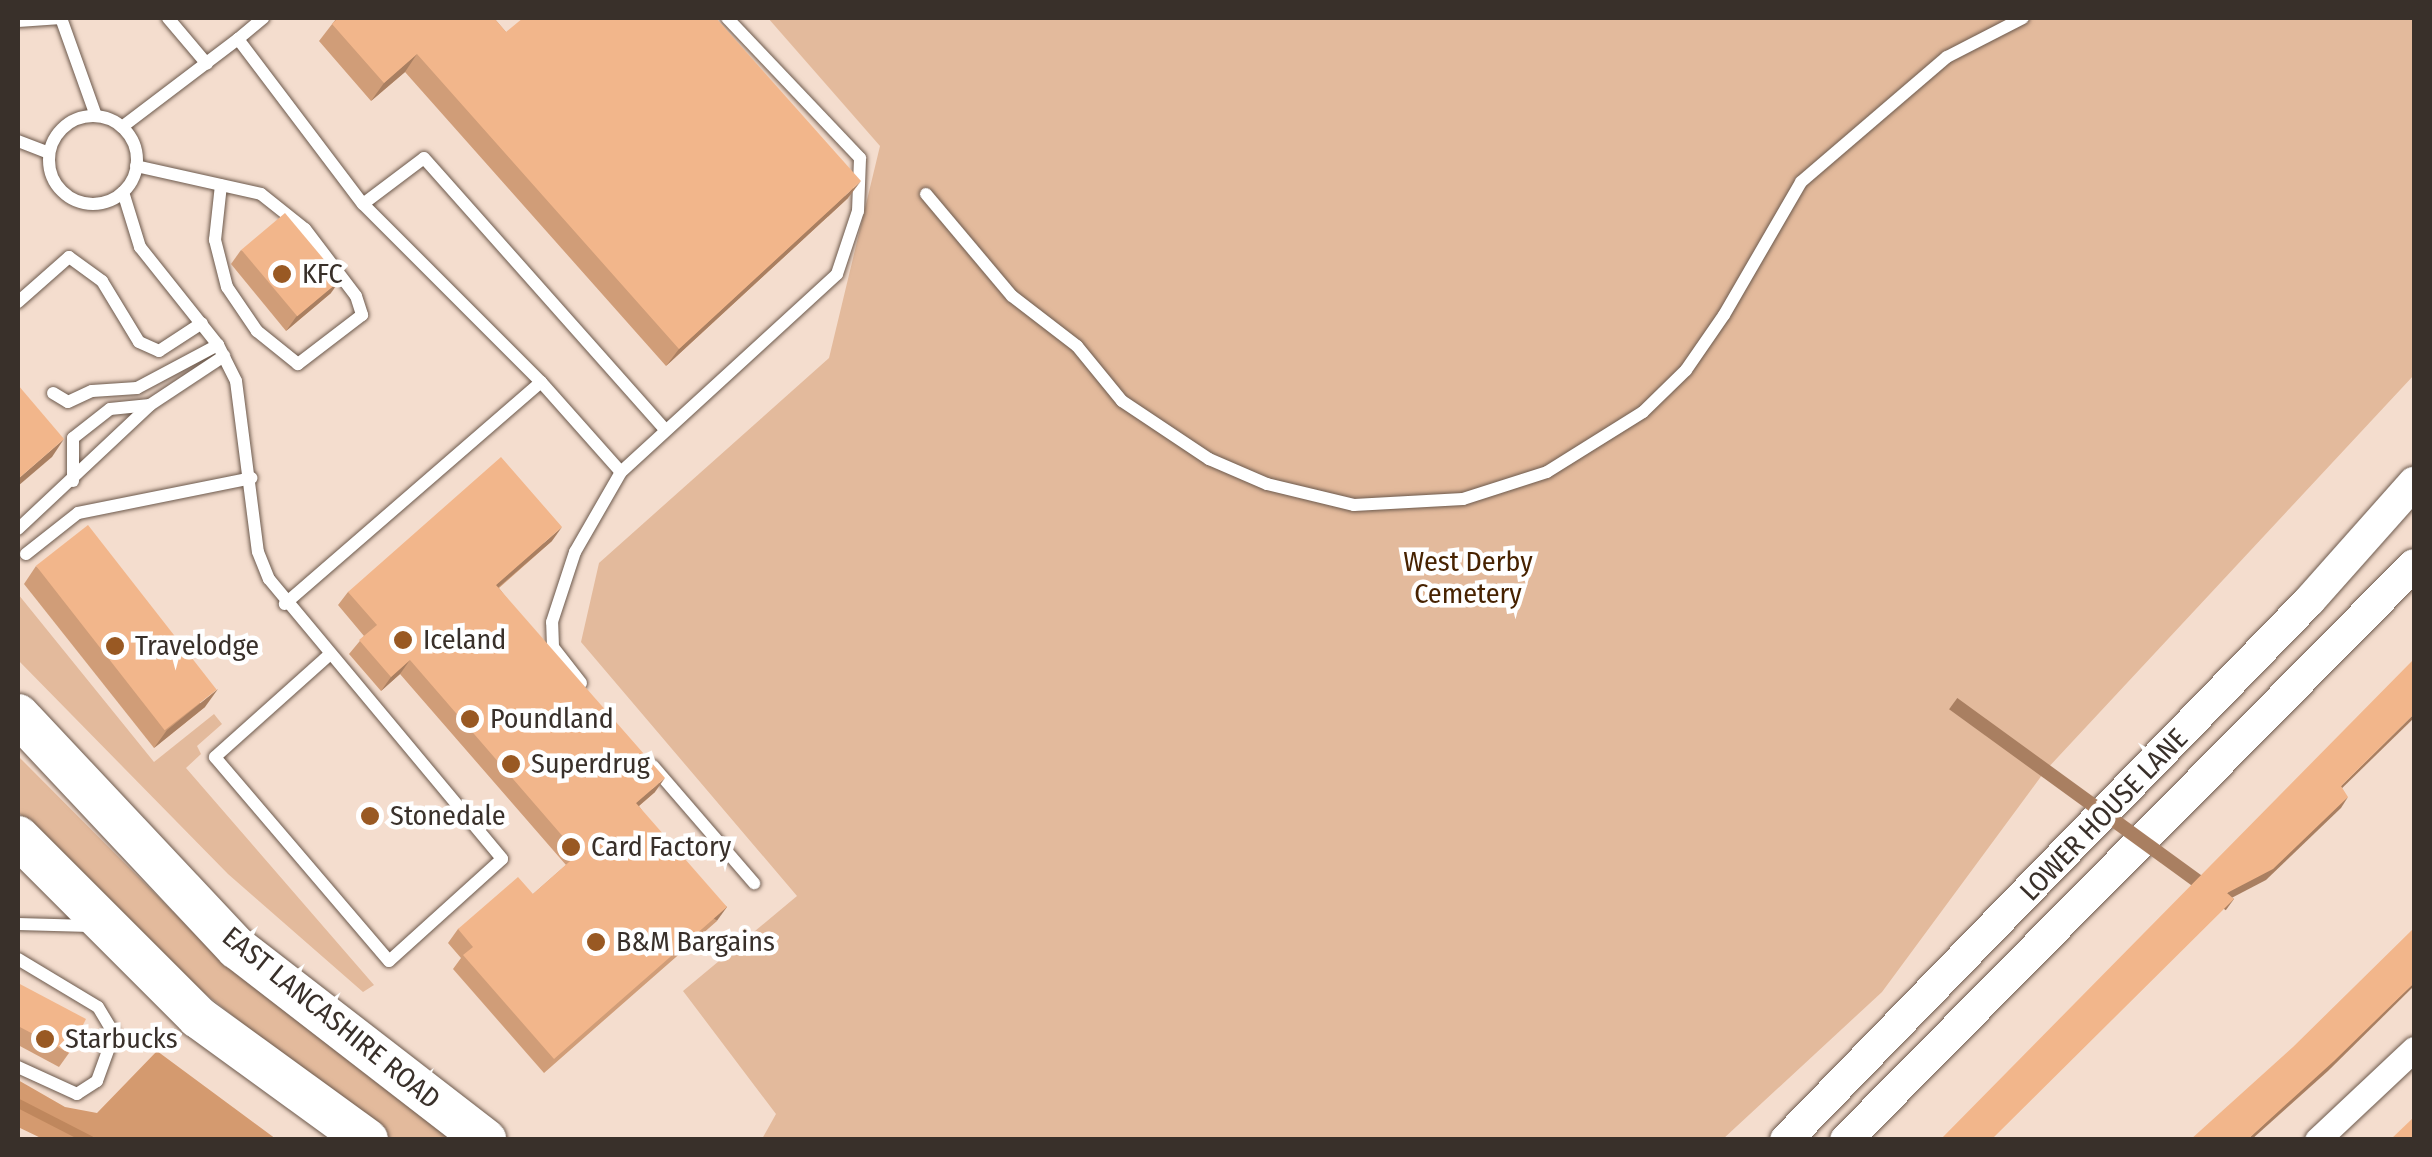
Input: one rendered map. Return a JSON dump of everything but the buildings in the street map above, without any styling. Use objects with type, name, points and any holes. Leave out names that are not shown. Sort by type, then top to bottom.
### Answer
[{"type":"highway","name":"EAST LANCASHIRE ROAD","points":[[18,715],[237,948],[485,1140]]},
{"type":"highway","points":[[18,837],[198,1017],[367,1140]]},
{"type":"street","name":"LOWER HOUSE LANE","points":[[1786,1140],[2310,600],[2414,483]]},
{"type":"street","name":"LOWER HOUSE LANE","points":[[1846,1140],[2414,565]]},
{"type":"street","points":[[2317,1140],[2414,1049]]},
{"type":"lane","points":[[18,21],[60,18],[96,116]]},
{"type":"lane","points":[[168,18],[207,64]]},
{"type":"lane","points":[[122,127],[262,18]]},
{"type":"lane","points":[[599,703],[550,635],[575,552],[621,472],[663,427],[837,274],[864,183],[860,158],[727,18]]},
{"type":"lane","points":[[926,194],[1012,296],[1077,346],[1122,401],[1209,460],[1267,484],[1354,505],[1463,499],[1546,472],[1643,412],[1686,370],[1724,316],[1801,182],[1947,57],[2022,18]]},
{"type":"lane","points":[[238,39],[363,204],[541,382],[621,472]]},
{"type":"lane","points":[[124,192],[97,204],[69,197],[51,174],[49,153],[69,123],[96,116],[122,127],[136,166],[124,192],[140,247],[221,351],[240,398],[258,552],[285,604],[329,655],[502,859],[389,961],[215,757],[329,655]]},
{"type":"lane","points":[[18,141],[49,153]]},
{"type":"lane","points":[[363,204],[424,158],[663,427]]},
{"type":"lane","points":[[136,166],[221,185],[261,194],[305,229],[356,296],[362,315],[298,364],[257,330],[226,286],[215,240],[221,185]]},
{"type":"lane","points":[[18,302],[69,256],[102,281],[139,342],[159,351],[202,323]]},
{"type":"lane","points":[[53,393],[68,402],[92,391],[137,388],[221,351]]},
{"type":"lane","points":[[18,529],[150,404],[221,351]]},
{"type":"lane","points":[[285,604],[541,382]]},
{"type":"lane","points":[[73,481],[73,438],[110,409],[150,404]]},
{"type":"lane","points":[[26,554],[78,513],[252,478]]},
{"type":"lane","points":[[638,748],[754,883]]},
{"type":"lane","points":[[18,924],[108,927]]},
{"type":"lane","points":[[18,959],[98,1007],[114,1034],[97,1082],[77,1094],[18,1067]]},
{"type":"green space","name":"West Derby Cemetery","points":[[768,18],[2414,18],[2414,375],[2045,771],[1882,992],[1723,1139],[762,1139],[776,1114],[683,991],[797,896],[581,642],[599,563],[829,358],[880,146]]},
{"type":"green space","points":[[18,594],[154,762],[214,714],[222,724],[197,746],[201,754],[186,768],[374,985],[363,992],[228,874],[18,660]]},
{"type":"green space","points":[[18,756],[215,954],[457,1139],[388,1139],[197,987],[18,812]]},
{"type":"shaded area","points":[[157,1051],[276,1139],[45,1140],[18,1127],[18,1080],[65,1107],[97,1113]]},
{"type":"waterway","points":[[18,1103],[90,1140]]},
{"type":"place","name":"KFC","points":[[282,274]]},
{"type":"place","name":"Iceland","points":[[403,640]]},
{"type":"place","name":"Travelodge","points":[[115,646]]},
{"type":"place","name":"Poundland","points":[[470,719]]},
{"type":"place","name":"Superdrug","points":[[511,764]]},
{"type":"place","name":"Stonedale","points":[[370,816]]},
{"type":"place","name":"Card Factory","points":[[571,847]]},
{"type":"place","name":"B&M Bargains","points":[[596,942]]},
{"type":"place","name":"Starbucks","points":[[45,1039]]}]
